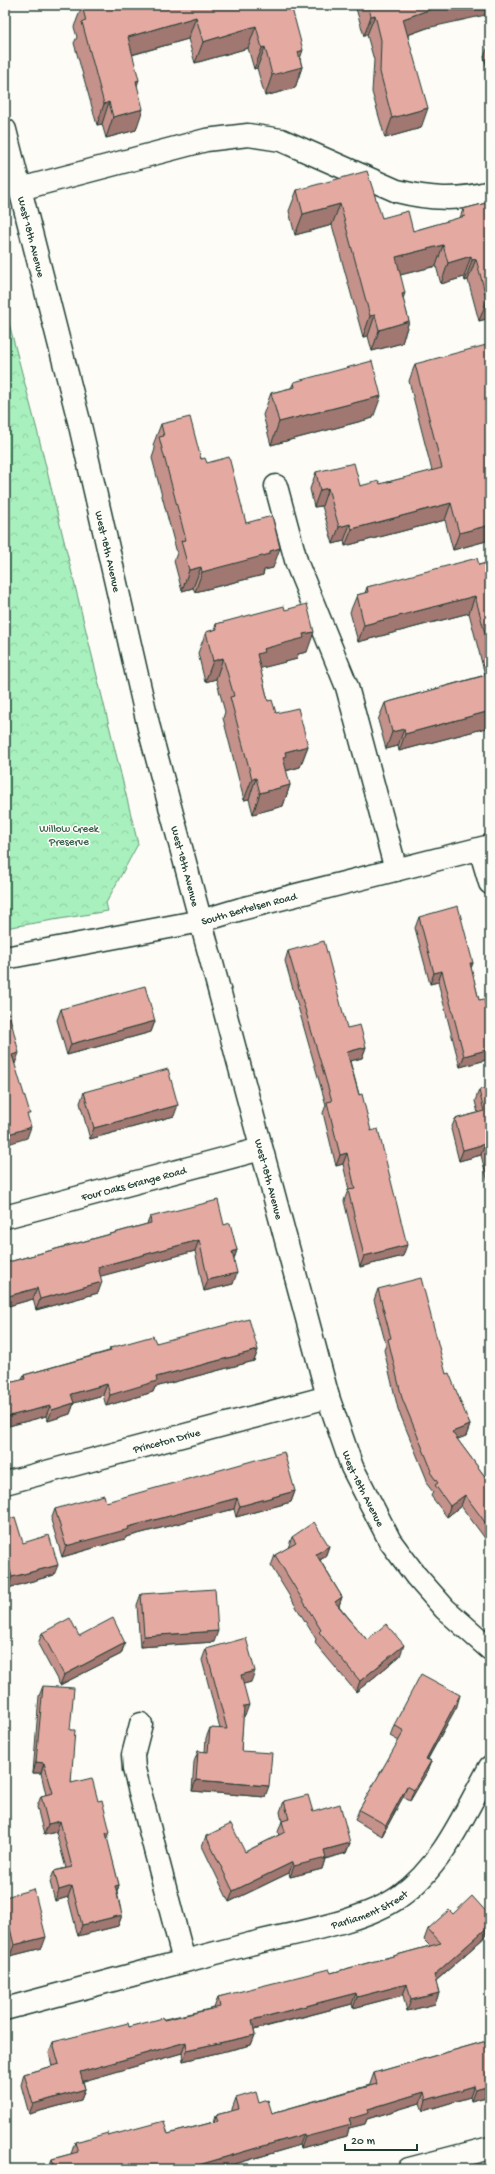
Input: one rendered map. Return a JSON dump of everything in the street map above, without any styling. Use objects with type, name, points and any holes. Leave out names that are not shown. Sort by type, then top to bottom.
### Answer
[{"type":"street","name":"West 18th Avenue","points":[[5,130],[79,421],[149,728],[328,1398],[352,1467],[390,1541],[416,1576],[445,1609],[490,1649]]},
{"type":"street","points":[[20,189],[206,140],[248,135],[281,140],[397,191],[450,199],[490,192]]},
{"type":"street","points":[[276,486],[297,564],[347,686],[396,870]]},
{"type":"street","points":[[485,847],[490,884]]},
{"type":"street","name":"South Bertelsen Road","points":[[5,958],[201,921],[241,909],[485,847]]},
{"type":"street","name":"Four Oaks Grange Road","points":[[5,1217],[261,1149]]},
{"type":"street","name":"Princeton Drive","points":[[5,1483],[328,1398]]},
{"type":"street","points":[[141,1724],[134,1755],[134,1769],[184,1961]]},
{"type":"street","name":"Parliament Street","points":[[5,2009],[184,1961],[350,1919],[374,1910],[399,1897],[429,1869],[441,1852],[490,1767]]},
{"type":"street","points":[[409,2169],[490,2148]]},
{"type":"green space","name":"Willow Creek Preserve","points":[[5,308],[37,430],[138,844],[106,903],[108,911],[5,928]]},
{"type":"building","points":[[291,5],[303,50],[298,52],[302,67],[272,75],[265,47],[262,48],[256,26],[203,42],[196,17],[128,37],[139,80],[136,81],[143,109],[113,117],[109,102],[104,104],[82,22],[86,21],[82,6]]},
{"type":"building","points":[[368,5],[448,5],[434,8],[403,19],[428,108],[392,118],[380,72],[381,40],[375,15],[371,16]]},
{"type":"building","points":[[367,171],[382,218],[408,211],[413,231],[465,216],[463,209],[490,202],[490,299],[487,300],[476,259],[472,260],[471,256],[448,263],[443,245],[396,257],[405,293],[402,294],[409,321],[379,330],[375,315],[370,316],[340,204],[303,214],[297,190]]},
{"type":"building","points":[[490,344],[490,525],[459,533],[451,503],[352,529],[350,524],[339,527],[328,488],[320,490],[316,472],[354,463],[360,486],[379,481],[380,484],[442,468],[415,364]]},
{"type":"building","points":[[372,361],[381,396],[279,422],[271,393],[295,387],[294,382]]},
{"type":"building","points":[[190,417],[201,459],[205,458],[207,463],[229,457],[246,523],[272,516],[280,548],[270,551],[270,554],[202,572],[201,567],[189,570],[181,541],[186,540],[159,437],[164,436],[161,424]]},
{"type":"building","points":[[477,558],[479,565],[490,562],[490,652],[475,596],[364,625],[357,595],[368,592],[367,587]]},
{"type":"building","points":[[307,604],[314,632],[303,634],[304,638],[263,649],[264,652],[257,654],[268,701],[272,700],[276,713],[298,708],[308,746],[285,752],[286,756],[283,757],[290,785],[260,793],[256,778],[252,779],[230,697],[234,696],[223,658],[213,661],[206,632],[217,629],[216,624],[284,606],[285,610]]},
{"type":"building","points":[[490,674],[490,711],[405,734],[404,729],[392,732],[385,703]]},
{"type":"building","points":[[458,906],[473,963],[470,963],[479,1000],[484,999],[490,1022],[490,1049],[464,1056],[442,971],[434,973],[419,917]]},
{"type":"building","points":[[324,941],[347,1028],[360,1025],[366,1047],[347,1052],[359,1095],[362,1094],[371,1131],[378,1129],[407,1245],[364,1256],[348,1190],[355,1189],[347,1153],[340,1155],[327,1102],[332,1101],[288,951]]},
{"type":"building","points":[[145,986],[155,1021],[71,1044],[61,1009]]},
{"type":"building","points":[[9,1013],[19,1053],[12,1055],[30,1114],[27,1114],[31,1127],[5,1135],[5,1014]]},
{"type":"building","points":[[168,1069],[178,1105],[94,1128],[84,1092]]},
{"type":"building","points":[[490,1087],[490,1165],[485,1144],[463,1150],[455,1119],[484,1111],[479,1090]]},
{"type":"building","points":[[218,1200],[224,1225],[230,1223],[237,1250],[232,1252],[237,1273],[208,1280],[199,1240],[98,1267],[102,1282],[40,1299],[37,1288],[5,1297],[5,1263],[151,1223],[150,1217]]},
{"type":"building","points":[[421,1278],[446,1374],[449,1373],[470,1425],[452,1432],[490,1482],[490,1529],[465,1495],[450,1506],[435,1485],[438,1483],[430,1472],[432,1471],[402,1398],[388,1339],[391,1338],[378,1289]]},
{"type":"building","points":[[249,1319],[258,1350],[156,1377],[157,1381],[110,1395],[107,1384],[71,1394],[74,1403],[52,1410],[50,1406],[5,1417],[5,1384],[25,1379],[24,1375],[111,1351],[110,1348],[153,1336],[156,1343]]},
{"type":"building","points":[[284,1452],[295,1491],[240,1506],[237,1498],[128,1527],[129,1529],[66,1546],[55,1509],[104,1495],[106,1502]]},
{"type":"building","points":[[15,1517],[23,1543],[49,1535],[58,1565],[12,1577],[5,1552],[5,1520]]},
{"type":"building","points":[[314,1522],[329,1546],[316,1554],[342,1597],[335,1602],[367,1640],[386,1624],[404,1645],[360,1681],[319,1632],[321,1630],[275,1555],[296,1543],[292,1537]]},
{"type":"building","points":[[215,1589],[218,1631],[144,1636],[141,1594]]},
{"type":"building","points":[[70,1618],[79,1636],[113,1618],[125,1643],[64,1675],[42,1633]]},
{"type":"building","points":[[246,1638],[255,1671],[241,1675],[249,1705],[244,1706],[241,1751],[272,1753],[269,1786],[196,1780],[198,1751],[208,1752],[210,1728],[227,1729],[206,1649]]},
{"type":"building","points":[[421,1674],[460,1695],[426,1759],[431,1761],[414,1790],[407,1786],[386,1825],[359,1810],[404,1731],[394,1725]]},
{"type":"building","points":[[43,1686],[74,1688],[70,1730],[75,1730],[71,1783],[92,1778],[98,1801],[102,1800],[110,1832],[106,1833],[119,1885],[115,1886],[122,1915],[82,1925],[72,1886],[59,1890],[54,1871],[72,1867],[60,1821],[48,1824],[41,1796],[53,1793],[44,1763],[36,1762]]},
{"type":"building","points":[[308,1795],[313,1812],[340,1804],[350,1843],[324,1850],[326,1858],[294,1866],[293,1862],[233,1891],[206,1836],[231,1824],[245,1852],[285,1832],[282,1821],[289,1819],[284,1801]]},
{"type":"building","points":[[34,1889],[46,1937],[14,1945],[9,1924],[5,1925],[5,1897]]},
{"type":"building","points":[[472,1896],[490,1916],[490,1925],[434,1975],[439,1993],[411,2000],[407,1984],[357,1997],[356,1993],[252,2020],[255,2035],[187,2050],[186,2042],[80,2072],[85,2089],[33,2104],[24,2074],[59,2064],[53,2042],[128,2023],[129,2027],[163,2018],[164,2020],[220,2007],[218,1997],[329,1969],[331,1973],[441,1943],[428,1929],[449,1910],[453,1914]]},
{"type":"building","points":[[490,2040],[490,2086],[475,2090],[474,2086],[426,2100],[424,2092],[368,2109],[369,2113],[349,2119],[351,2125],[305,2137],[304,2134],[185,2169],[55,2169],[52,2159],[78,2152],[75,2142],[108,2133],[108,2136],[164,2121],[168,2134],[218,2121],[216,2115],[239,2109],[236,2098],[256,2092],[259,2103],[268,2100],[272,2113],[377,2084],[374,2073]]}]
